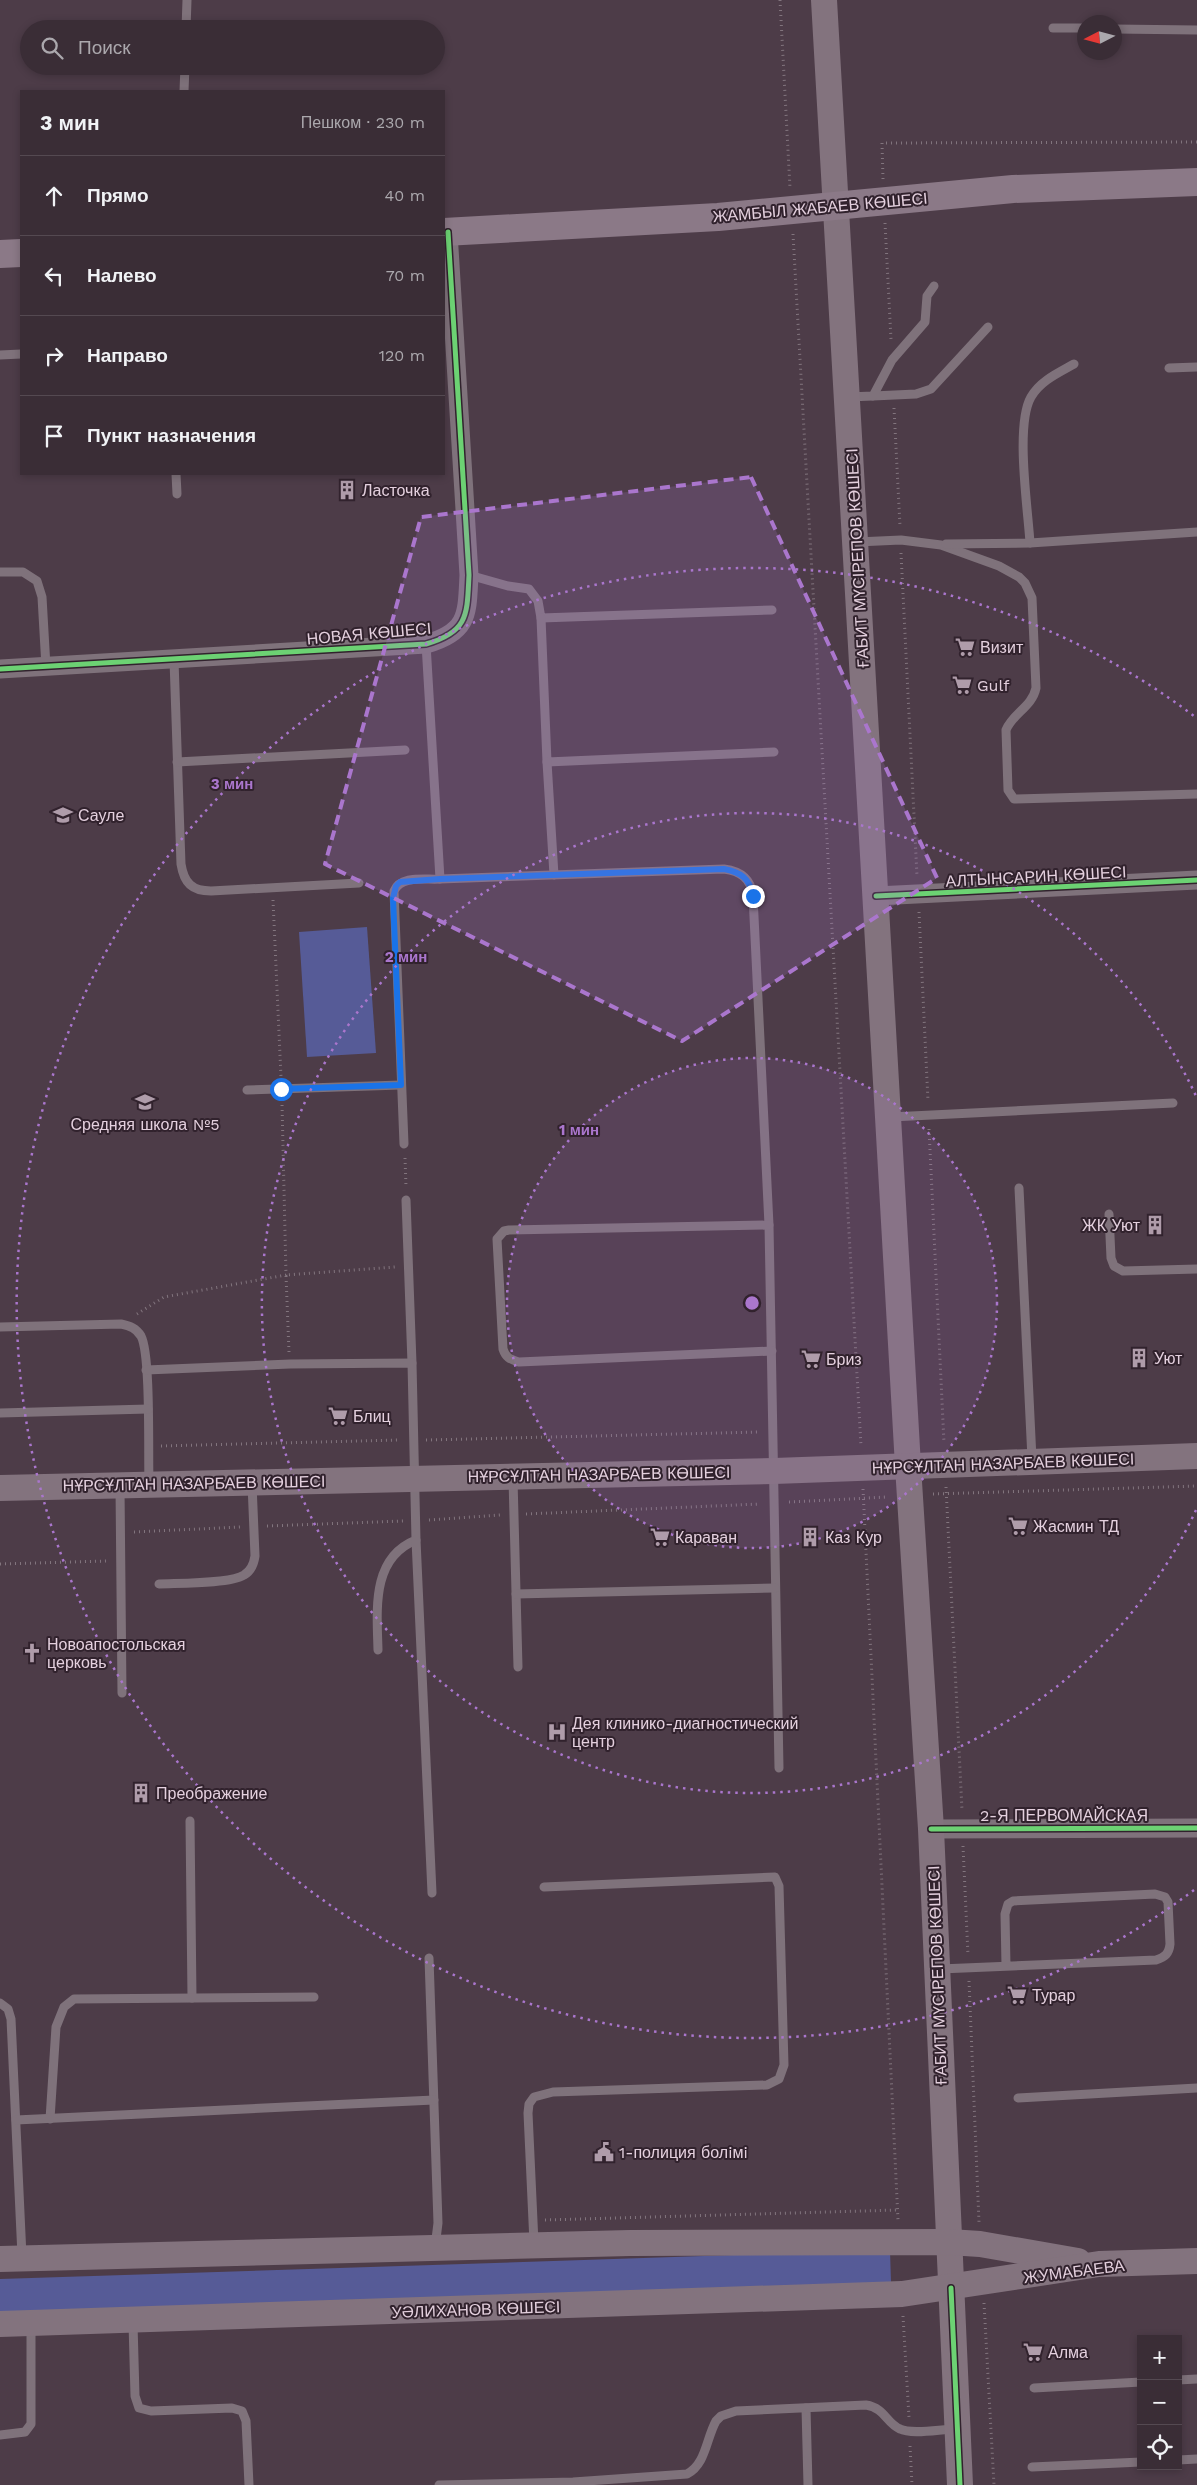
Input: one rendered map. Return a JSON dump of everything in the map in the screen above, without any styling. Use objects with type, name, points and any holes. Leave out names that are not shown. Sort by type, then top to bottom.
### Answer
[{"type":"main road","name":"ҒАБИТ МҮСІРЕПОВ КӨШЕСІ","points":[[824,0],[837,206],[860,397],[857,542],[908,1466],[931,1829],[960,2485]]},
{"type":"main road","name":"ЖАМБЫЛ ЖАБАЕВ КӨШЕСІ","points":[[446,232],[718,217],[1013,189],[1197,182]]},
{"type":"main road","points":[[0,254],[20,253]]},
{"type":"main road","name":"НҰРСҰЛТАН НАЗАРБАЕВ КӨШЕСІ","points":[[0,1488],[149,1483],[862,1468],[1197,1456]]},
{"type":"main road","points":[[11,2258],[435,2250],[630,2243],[949,2242],[980,2244],[1098,2264]]},
{"type":"main road","name":"ЖУМАБАЕВА","points":[[951,2288],[1098,2264],[1197,2262]]},
{"type":"main road","name":"УӘЛИХАНОВ КӨШЕСІ","points":[[0,2324],[902,2294],[951,2288]]},
{"type":"street","name":"НОВАЯ КӨШЕСІ","points":[[0,669],[426,644],[451,634],[461,626],[467,608],[469,574],[446,232]]},
{"type":"street","name":"АЛТЫНСАРИН КӨШЕСІ","points":[[876,896],[1197,880]]},
{"type":"street","name":"2-Я ПЕРВОМАЙСКАЯ","points":[[931,1829],[1197,1828]]},
{"type":"lane","points":[[186,20],[187,0]]},
{"type":"lane","points":[[1053,28],[1077,28]]},
{"type":"lane","points":[[1122,29],[1197,30]]},
{"type":"lane","points":[[184,90],[185,75]]},
{"type":"lane","points":[[860,397],[924,322],[927,296],[934,286]]},
{"type":"lane","points":[[860,397],[916,394],[931,389],[988,328]]},
{"type":"lane","points":[[0,355],[20,354]]},
{"type":"lane","points":[[1030,543],[1024,452],[1026,408],[1039,387],[1074,364]]},
{"type":"lane","points":[[1169,368],[1197,367]]},
{"type":"lane","points":[[176,475],[177,494]]},
{"type":"lane","points":[[857,542],[901,540],[941,544],[1030,543],[1197,532]]},
{"type":"lane","points":[[941,544],[1009,571],[1025,583],[1032,598],[1036,688],[1032,701],[1009,724],[1006,730],[1008,790],[1011,797],[1017,800],[1197,794]]},
{"type":"lane","points":[[0,572],[23,572],[37,581],[42,597],[46,667]]},
{"type":"lane","points":[[469,574],[508,586],[529,589],[538,601],[541,618],[554,875]]},
{"type":"lane","points":[[541,618],[772,610]]},
{"type":"lane","points":[[426,644],[440,879]]},
{"type":"lane","points":[[174,660],[181,864],[186,881],[194,888],[205,891],[359,883]]},
{"type":"lane","points":[[177,762],[405,750]]},
{"type":"lane","points":[[547,762],[774,752]]},
{"type":"lane","points":[[404,1144],[394,891],[396,886],[406,880],[724,869],[740,873],[750,883],[753,896],[770,1225],[778,1768]]},
{"type":"lane","points":[[247,1090],[401,1085]]},
{"type":"lane","points":[[889,1117],[1173,1103]]},
{"type":"lane","points":[[1019,1188],[1032,1462]]},
{"type":"lane","points":[[406,1200],[416,1478],[416,1540],[432,1893]]},
{"type":"lane","points":[[1109,1214],[1111,1258],[1114,1266],[1123,1271],[1197,1269]]},
{"type":"lane","points":[[770,1225],[509,1230],[504,1231],[497,1238],[503,1349],[505,1356],[510,1359],[519,1362],[772,1351]]},
{"type":"lane","points":[[0,1327],[122,1324],[132,1327],[140,1335],[146,1370],[149,1483]]},
{"type":"lane","points":[[146,1370],[290,1364],[412,1363]]},
{"type":"lane","points":[[0,1413],[148,1409]]},
{"type":"lane","points":[[513,1476],[518,1667]]},
{"type":"lane","points":[[159,1584],[231,1580],[246,1574],[254,1562],[252,1481]]},
{"type":"lane","points":[[120,1484],[122,1693]]},
{"type":"lane","points":[[378,1650],[377,1606],[381,1578],[399,1549],[416,1540]]},
{"type":"lane","points":[[516,1594],[775,1588]]},
{"type":"lane","points":[[190,1820],[192,1998]]},
{"type":"lane","points":[[534,2246],[528,2113],[529,2104],[534,2097],[553,2092],[767,2085],[779,2079],[784,2065],[779,1886],[775,1878],[764,1876],[544,1886]]},
{"type":"lane","points":[[938,1970],[1162,1958],[1170,1950],[1168,1902],[1164,1897],[1155,1894],[1013,1901],[1008,1904],[1005,1914],[1006,1966]]},
{"type":"lane","points":[[429,1958],[438,2223],[435,2250]]},
{"type":"lane","points":[[50,2119],[56,2027],[60,2014],[69,2002],[80,1998],[314,1998]]},
{"type":"lane","points":[[0,2003],[8,2009],[11,2019],[16,2120],[11,2258]]},
{"type":"lane","points":[[1018,2098],[1197,2088]]},
{"type":"lane","points":[[16,2120],[434,2100]]},
{"type":"lane","points":[[133,2320],[135,2396],[139,2408],[151,2411],[232,2408],[242,2412],[246,2421],[249,2485]]},
{"type":"lane","points":[[0,2436],[25,2432],[31,2424],[31,2323]]},
{"type":"lane","points":[[1182,2380],[1197,2379]]},
{"type":"lane","points":[[1034,2388],[1137,2382]]},
{"type":"lane","points":[[439,2485],[573,2483],[687,2474],[695,2470],[700,2462],[712,2428],[721,2416],[736,2410],[873,2406],[884,2413],[899,2429],[909,2431],[957,2428]]},
{"type":"lane","points":[[806,2408],[808,2485]]},
{"type":"lane","points":[[1182,2460],[1197,2459]]},
{"type":"lane","points":[[1032,2467],[1137,2462]]},
{"type":"path","points":[[780,0],[864,1499],[899,2243]]},
{"type":"path","points":[[892,360],[882,143],[1197,142]]},
{"type":"path","points":[[894,395],[969,1968],[980,2244]]},
{"type":"path","points":[[272,887],[290,1364]]},
{"type":"path","points":[[404,1144],[406,1200]]},
{"type":"path","points":[[122,1324],[164,1296],[286,1275],[408,1266]]},
{"type":"path","points":[[148,1446],[774,1432]]},
{"type":"path","points":[[0,1564],[112,1561],[130,1532],[946,1494],[1197,1486]]},
{"type":"path","points":[[983,2283],[994,2485]]},
{"type":"path","points":[[902,2294],[912,2485]]},
{"type":"highlighted area","points":[[751,477],[937,878],[682,1041],[325,864],[421,517]]},
{"type":"shaded area","points":[[367,927],[376,1053],[307,1057],[299,932]]},
{"type":"shaded area","points":[[890,2250],[891,2283],[0,2312],[0,2279]]},
{"type":"cycle path","points":[[0,669],[426,644],[451,634],[463,620],[466,611],[469,575],[448,232]]},
{"type":"cycle path","points":[[876,896],[1197,880]]},
{"type":"cycle path","points":[[931,1829],[1197,1828]]},
{"type":"cycle path","points":[[951,2288],[960,2485]]},
{"type":"place","name":"Ласточка","points":[[347,490]]},
{"type":"place","name":"Визит","points":[[965,647]]},
{"type":"place","name":"Gulf","points":[[962,685]]},
{"type":"place","name":"Сауле","points":[[63,815]]},
{"type":"place","name":"Средняя школа №5","points":[[145,1102]]},
{"type":"place","name":"ЖК Уют","points":[[1155,1225]]},
{"type":"place","name":"Уют","points":[[1139,1358]]},
{"type":"place","name":"Бриз","points":[[811,1359]]},
{"type":"place","name":"Блиц","points":[[338,1416]]},
{"type":"place","name":"Жасмин ТД","points":[[1018,1526]]},
{"type":"place","name":"Караван","points":[[660,1537]]},
{"type":"place","name":"Каз Кур","points":[[810,1537]]},
{"type":"place","name":"Новоапостольская церковь","points":[[32,1653]]},
{"type":"place","name":"Дея клинико-диагностический центр","points":[[557,1732]]},
{"type":"place","name":"Преображение","points":[[141,1793]]},
{"type":"place","name":"Турар","points":[[1017,1995]]},
{"type":"place","name":"1-полиция болiмi","points":[[604,2152]]},
{"type":"place","name":"Алма","points":[[1033,2352]]},
{"type":"route","points":[[281,1089],[401,1085],[393,898],[396,886],[400,882],[406,880],[724,869],[740,873],[746,878],[750,883],[753,896]]}]
